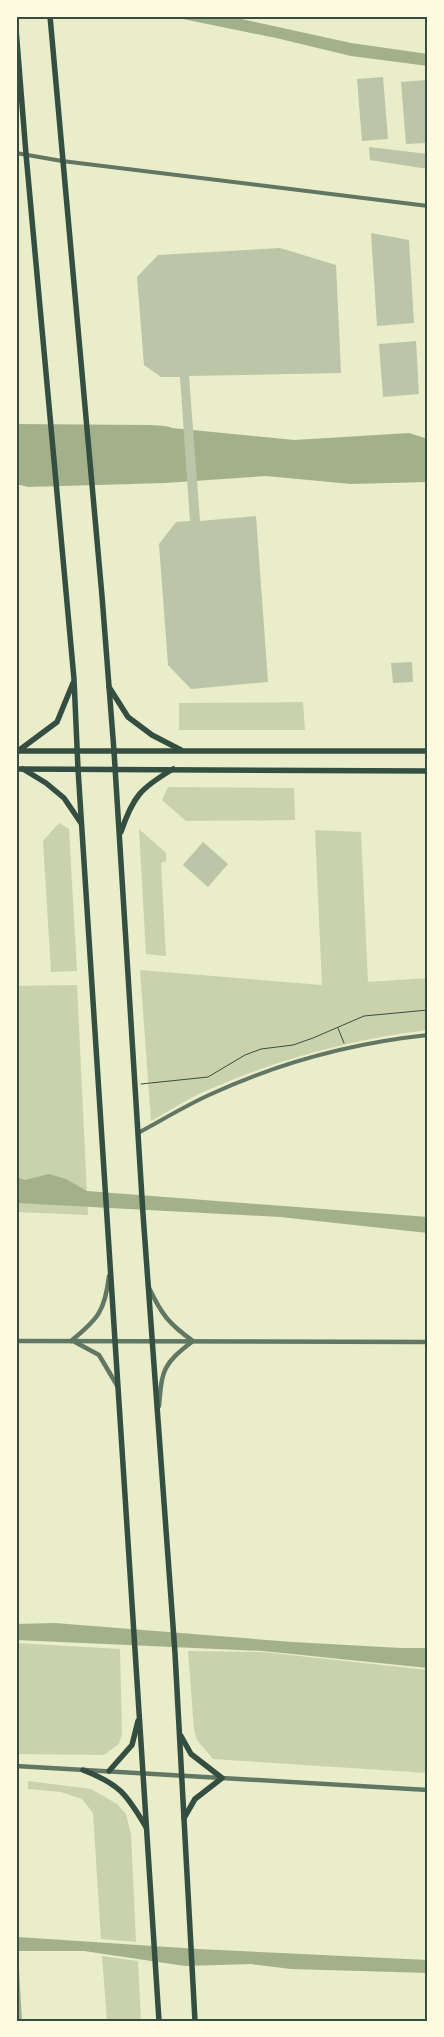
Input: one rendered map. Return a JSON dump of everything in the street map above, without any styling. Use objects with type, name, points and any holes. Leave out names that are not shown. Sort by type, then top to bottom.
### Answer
[{"type":"main road","points":[[50,16],[114,752],[143,1214],[175,1654],[195,2021]]},
{"type":"main road","points":[[16,29],[74,679],[78,768],[159,2021]]},
{"type":"main road","points":[[17,751],[57,722],[65,706],[74,679]]},
{"type":"main road","points":[[108,687],[128,717],[152,735],[183,751]]},
{"type":"main road","points":[[17,751],[428,751]]},
{"type":"main road","points":[[16,769],[428,771]]},
{"type":"main road","points":[[23,769],[46,783],[64,798],[82,824]]},
{"type":"main road","points":[[119,836],[129,808],[137,795],[154,780],[174,769]]},
{"type":"main road","points":[[109,1772],[132,1745],[140,1714]]},
{"type":"main road","points":[[180,1734],[191,1754],[222,1778],[194,1799],[184,1818]]},
{"type":"main road","points":[[83,1770],[106,1779],[120,1790],[133,1804],[147,1829]]},
{"type":"street","points":[[16,153],[62,161],[428,206]]},
{"type":"street","points":[[138,1133],[209,1095],[313,1056],[386,1039],[428,1035]]},
{"type":"street","points":[[71,1341],[94,1322],[102,1309],[107,1294],[110,1260]]},
{"type":"street","points":[[148,1287],[172,1326],[192,1341]]},
{"type":"street","points":[[16,1341],[428,1342]]},
{"type":"street","points":[[71,1341],[99,1355],[118,1388]]},
{"type":"street","points":[[158,1420],[163,1370],[175,1355],[192,1341]]},
{"type":"street","points":[[16,1766],[428,1790]]},
{"type":"path","points":[[135,1084],[208,1077],[253,1052],[261,1049],[293,1045],[364,1016],[428,1010]]},
{"type":"path","points":[[337,1028],[346,1048]]},
{"type":"shaded area","points":[[135,16],[228,16],[351,43],[428,54],[428,66],[351,56],[183,19]]},
{"type":"shaded area","points":[[16,424],[151,425],[294,440],[409,433],[428,439],[428,482],[351,484],[266,476],[165,483],[28,487],[16,484]]},
{"type":"shaded area","points":[[303,702],[305,730],[179,730],[179,703]]},
{"type":"shaded area","points":[[168,787],[294,788],[295,820],[186,821],[162,800]]},
{"type":"shaded area","points":[[59,823],[69,829],[77,971],[51,972],[43,841]]},
{"type":"shaded area","points":[[139,829],[166,853],[166,861],[161,863],[166,956],[146,954]]},
{"type":"shaded area","points":[[315,830],[361,832],[368,982],[428,978],[428,1030],[343,1045],[288,1060],[201,1093],[151,1121],[140,970],[322,985]]},
{"type":"shaded area","points":[[77,985],[88,1215],[16,1212],[16,986]]},
{"type":"shaded area","points":[[49,1174],[66,1179],[87,1191],[428,1217],[428,1233],[280,1217],[16,1203],[16,1177],[25,1180]]},
{"type":"shaded area","points":[[55,1623],[293,1642],[428,1648],[428,1668],[263,1651],[16,1640],[16,1624]]},
{"type":"shaded area","points":[[16,1643],[120,1649],[122,1734],[119,1744],[104,1755],[16,1754]]},
{"type":"shaded area","points":[[188,1651],[263,1652],[428,1670],[428,1773],[213,1759],[197,1740],[194,1730]]},
{"type":"shaded area","points":[[28,1781],[91,1789],[117,1804],[126,1814],[131,1834],[136,1942],[101,1939],[93,1813],[82,1799],[61,1792],[28,1789]]},
{"type":"shaded area","points":[[16,1922],[18,1937],[198,1949],[428,1960],[428,1973],[291,1969],[251,1964],[185,1966],[84,1951],[18,1951],[22,2021],[16,2021]]},
{"type":"shaded area","points":[[102,1956],[138,1961],[141,2021],[107,2021]]},
{"type":"building","points":[[383,77],[388,139],[362,141],[357,79]]},
{"type":"building","points":[[426,80],[428,143],[406,144],[401,82]]},
{"type":"building","points":[[369,147],[428,154],[428,169],[370,160]]},
{"type":"building","points":[[371,233],[409,240],[414,323],[377,326]]},
{"type":"building","points":[[280,248],[336,265],[341,373],[189,376],[200,521],[256,516],[268,682],[191,689],[168,665],[159,544],[176,522],[190,521],[180,377],[161,377],[144,365],[137,277],[158,255]]},
{"type":"building","points":[[416,341],[419,394],[383,397],[379,344]]},
{"type":"building","points":[[412,662],[413,682],[393,683],[391,663]]},
{"type":"building","points":[[203,842],[228,864],[208,887],[183,865]]}]
